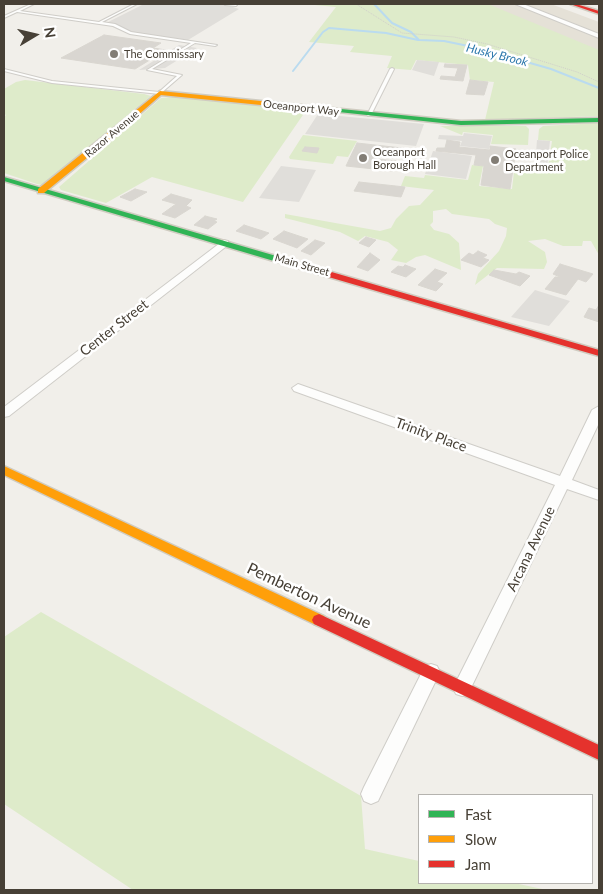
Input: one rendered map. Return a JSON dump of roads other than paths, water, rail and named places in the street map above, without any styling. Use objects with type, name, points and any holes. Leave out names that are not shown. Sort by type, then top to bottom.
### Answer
[{"type":"street","points":[[518,4],[599,36]]},
{"type":"street","points":[[572,4],[599,13]]},
{"type":"street","name":"Oceanport Way","points":[[160,93],[369,115],[487,123],[599,120]]},
{"type":"street","name":"Razor Avenue","points":[[41,191],[118,130],[160,93]]},
{"type":"street","name":"Main Street","points":[[4,180],[599,353]]},
{"type":"street","name":"Center Street","points":[[4,414],[224,243]]},
{"type":"street","name":"Trinity Place","points":[[298,388],[599,495]]},
{"type":"street","name":"Arcana Avenue","points":[[462,688],[599,410]]},
{"type":"street","name":"Pemberton Avenue","points":[[4,470],[599,753]]},
{"type":"street","points":[[371,794],[431,672]]},
{"type":"lane","points":[[4,17],[33,4]]},
{"type":"lane","points":[[99,23],[136,4]]},
{"type":"lane","points":[[203,4],[209,4]]},
{"type":"lane","points":[[225,4],[236,5]]},
{"type":"lane","points":[[16,11],[114,25],[130,33],[215,45]]},
{"type":"lane","name":"Razor Avenue","points":[[160,93],[180,75],[149,70],[194,42]]},
{"type":"lane","points":[[369,115],[392,69]]},
{"type":"lane","name":"Oceanport Way","points":[[4,70],[42,80],[160,93]]},
{"type":"waterway","name":"Husky Brook","points":[[374,4],[392,23],[411,32],[419,40],[444,41],[478,48],[551,69],[599,88]]},
{"type":"waterway","points":[[293,71],[323,32],[329,28],[386,33],[418,40]]},
{"type":"place","name":"The Commissary","points":[[114,54]]},
{"type":"place","name":"Oceanport Borough Hall","points":[[363,158]]},
{"type":"place","name":"Oceanport Police Department","points":[[495,160]]}]
